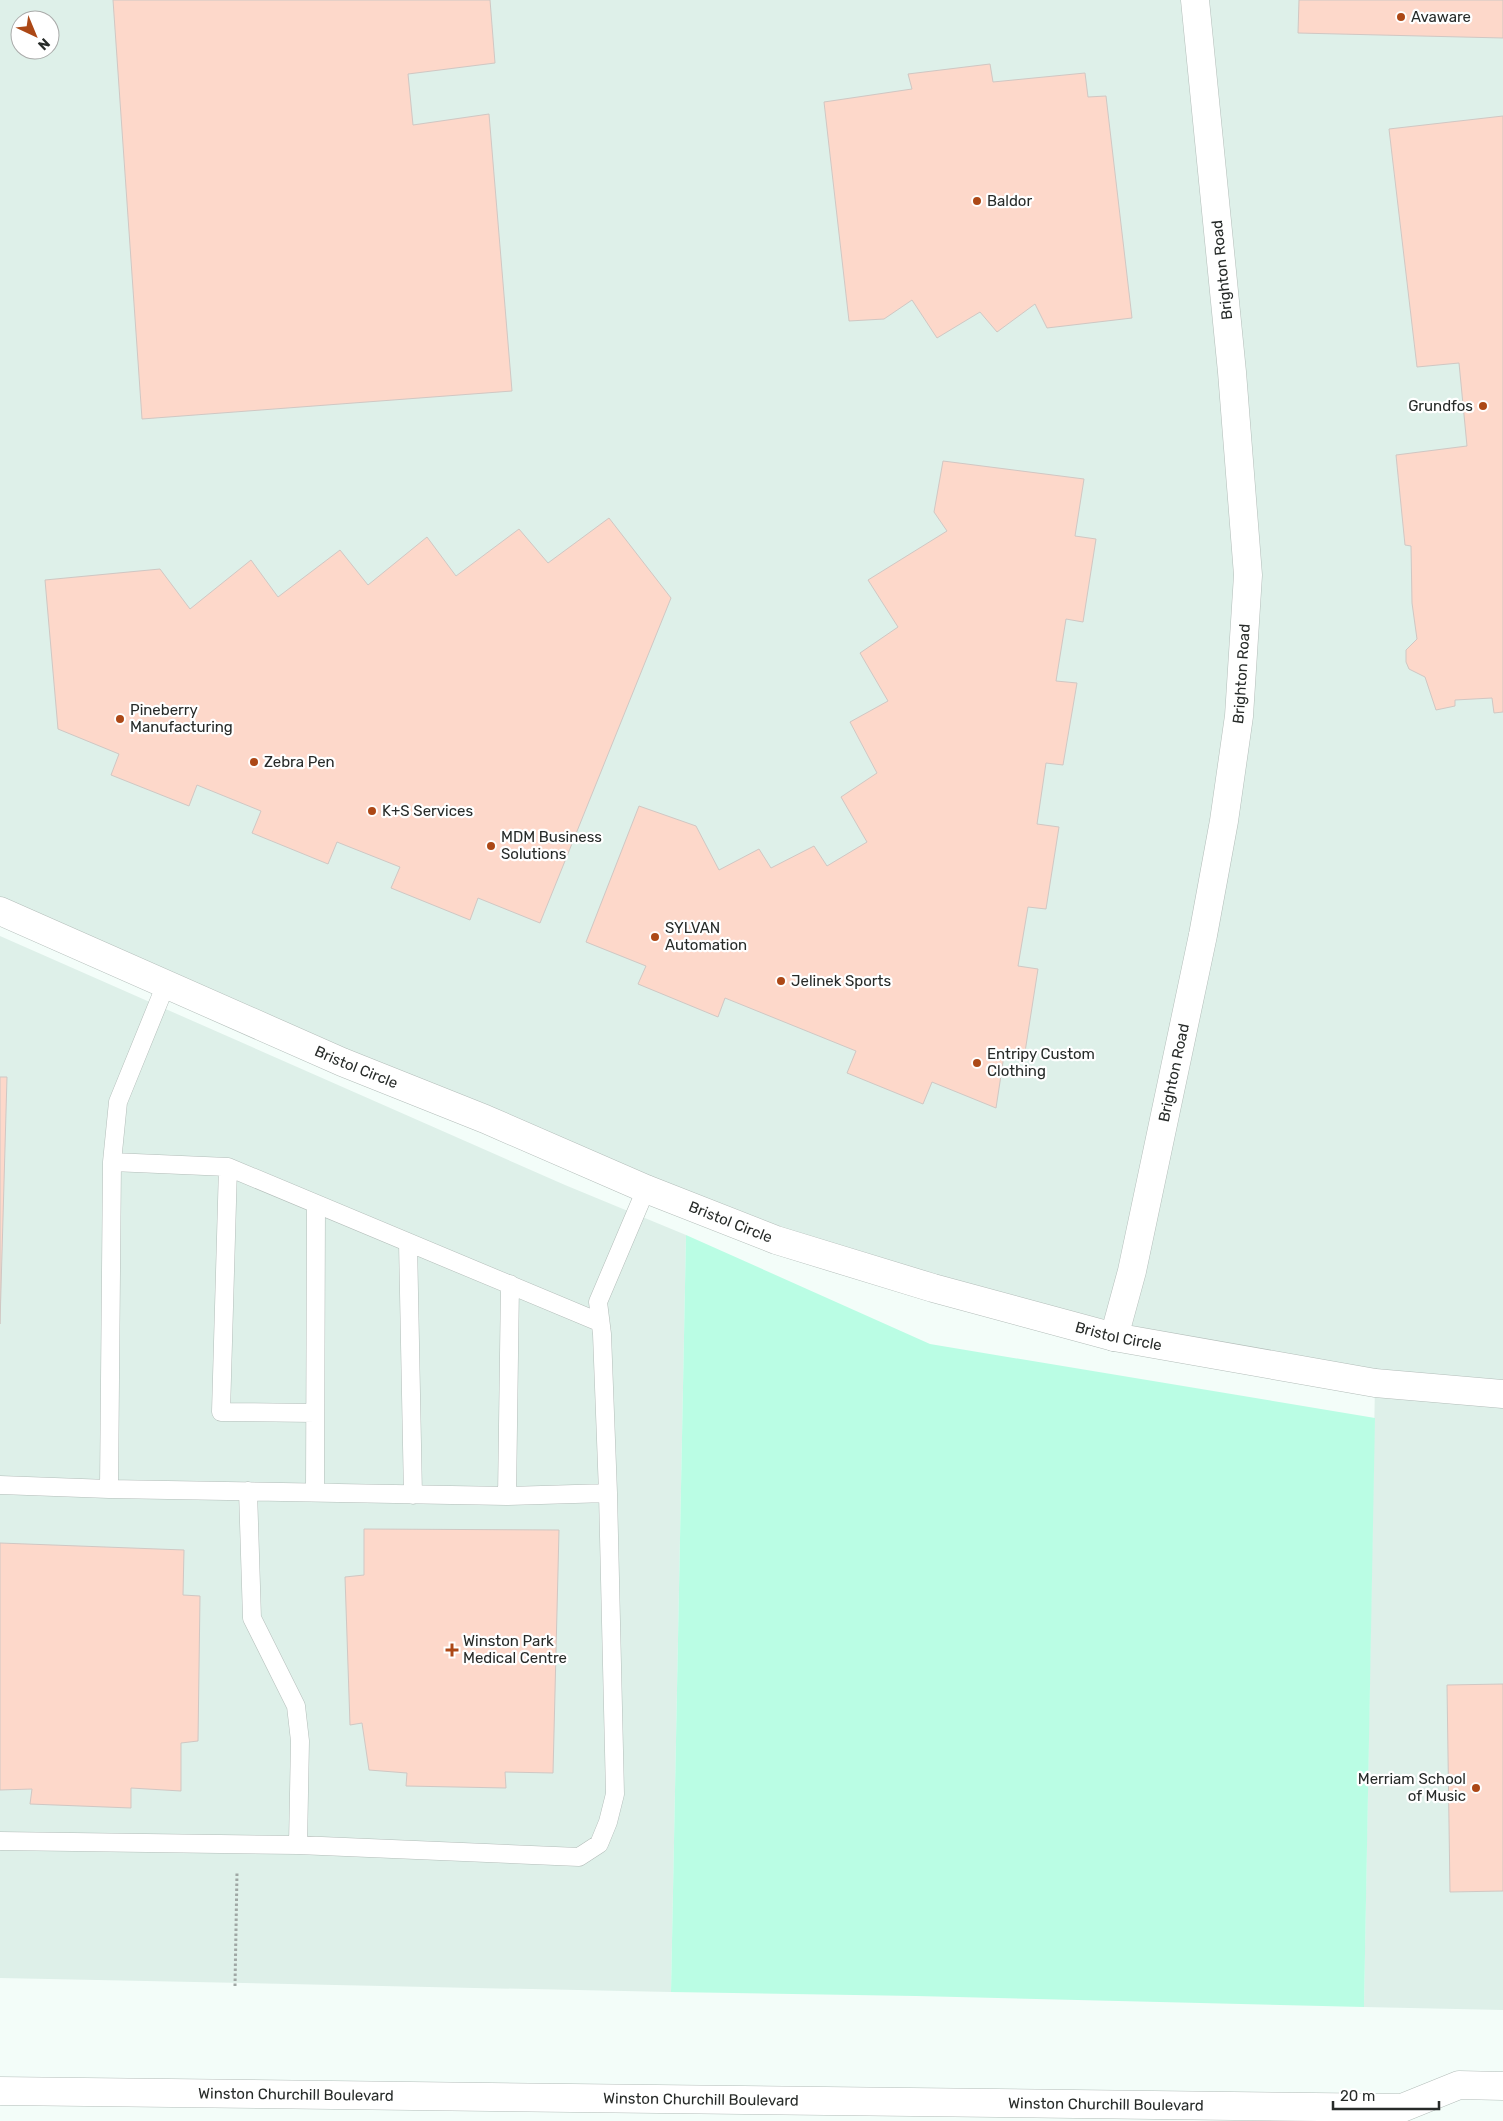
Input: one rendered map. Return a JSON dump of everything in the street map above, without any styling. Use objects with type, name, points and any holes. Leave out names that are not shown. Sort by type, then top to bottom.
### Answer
[{"type":"street","name":"Brighton Road","points":[[1114,1337],[1132,1271],[1197,964],[1222,830],[1239,716],[1248,576],[1232,372],[1195,0]]},
{"type":"street","name":"Bristol Circle","points":[[0,911],[342,1062],[485,1119],[646,1189],[776,1240],[933,1288],[1114,1337],[1375,1383],[1503,1394]]},
{"type":"street","name":"Winston Churchill Boulevard","points":[[0,2091],[1410,2115],[1459,2085],[1503,2086]]},
{"type":"lane","points":[[109,1489],[112,1162],[118,1102],[166,984]]},
{"type":"lane","points":[[112,1162],[228,1166],[599,1322]]},
{"type":"lane","points":[[228,1166],[221,1412],[316,1413]]},
{"type":"lane","points":[[0,1841],[298,1844],[579,1857],[599,1844],[608,1822],[615,1794],[608,1493],[602,1334],[598,1302],[646,1189]]},
{"type":"lane","points":[[315,1492],[316,1204]]},
{"type":"lane","points":[[408,1242],[413,1494]]},
{"type":"lane","points":[[508,1496],[510,1284]]},
{"type":"lane","points":[[0,1485],[109,1489],[508,1496],[608,1493]]},
{"type":"lane","points":[[248,1491],[252,1618],[296,1706],[300,1741],[298,1844]]},
{"type":"path","points":[[235,1986],[237,1844]]},
{"type":"shaded area","points":[[0,0],[1503,0],[1503,2010],[1364,2007],[1375,1383],[1188,1352],[776,1240],[0,911]]},
{"type":"shaded area","points":[[0,936],[565,1185],[686,1235],[671,1992],[0,1978]]},
{"type":"green space","points":[[686,1235],[930,1344],[1375,1418],[1364,2007],[671,1992]]},
{"type":"building","points":[[113,0],[490,0],[495,63],[408,74],[413,125],[489,114],[512,391],[142,419]]},
{"type":"building","name":"Avaware","points":[[1299,0],[1503,0],[1503,38],[1298,33]]},
{"type":"building","name":"Baldor","points":[[990,64],[993,82],[1085,73],[1088,97],[1106,96],[1132,318],[1047,328],[1035,304],[997,332],[980,312],[937,338],[912,300],[884,319],[849,321],[824,102],[912,89],[908,74]]},
{"type":"building","name":"Grundfos","points":[[1503,116],[1503,712],[1494,713],[1492,698],[1455,700],[1455,706],[1436,710],[1425,677],[1409,669],[1406,662],[1406,650],[1417,639],[1412,603],[1411,546],[1405,545],[1396,455],[1467,446],[1459,363],[1417,367],[1389,129]]},
{"type":"building","points":[[943,461],[1084,479],[1075,536],[1096,539],[1083,622],[1066,619],[1056,681],[1077,683],[1063,765],[1046,763],[1037,824],[1059,827],[1046,909],[1028,907],[1018,966],[1038,969],[1025,1052],[1005,1049],[996,1108],[932,1082],[923,1104],[847,1073],[856,1051],[725,998],[718,1017],[638,984],[646,966],[586,942],[639,806],[696,826],[719,870],[759,849],[771,868],[814,846],[827,866],[867,842],[841,797],[877,773],[850,722],[888,701],[860,653],[898,627],[868,580],[947,531],[934,512]]},
{"type":"building","points":[[609,518],[671,598],[540,923],[478,898],[470,920],[391,888],[400,867],[337,842],[328,864],[252,833],[261,811],[197,785],[189,806],[111,775],[119,754],[58,729],[45,580],[160,569],[190,609],[251,560],[278,597],[340,550],[368,585],[427,537],[456,576],[519,529],[548,563]]},
{"type":"building","points":[[0,1077],[7,1077],[0,1324]]},
{"type":"building","name":"Winston Park Medical Centre","points":[[364,1529],[559,1530],[553,1773],[505,1772],[506,1788],[406,1786],[407,1773],[369,1770],[362,1723],[350,1725],[345,1577],[364,1575]]},
{"type":"building","points":[[0,1543],[184,1550],[183,1595],[200,1596],[198,1741],[181,1743],[181,1791],[131,1788],[131,1808],[30,1804],[32,1789],[0,1790]]},
{"type":"building","name":"Merriam School of Music","points":[[1503,1684],[1503,1891],[1450,1892],[1447,1685]]},
{"type":"place","name":"Avaware","points":[[1401,17]]},
{"type":"place","name":"Baldor","points":[[977,201]]},
{"type":"place","name":"Grundfos","points":[[1483,406]]},
{"type":"place","name":"Pineberry Manufacturing","points":[[120,719]]},
{"type":"place","name":"Zebra Pen","points":[[254,762]]},
{"type":"place","name":"K+S Services","points":[[372,811]]},
{"type":"place","name":"MDM Business Solutions","points":[[491,846]]},
{"type":"place","name":"SYLVAN Automation","points":[[655,937]]},
{"type":"place","name":"Jelinek Sports","points":[[781,981]]},
{"type":"place","name":"Entripy Custom Clothing","points":[[977,1063]]},
{"type":"place","name":"Winston Park Medical Centre","points":[[452,1650]]},
{"type":"place","name":"Merriam School of Music","points":[[1476,1788]]}]
